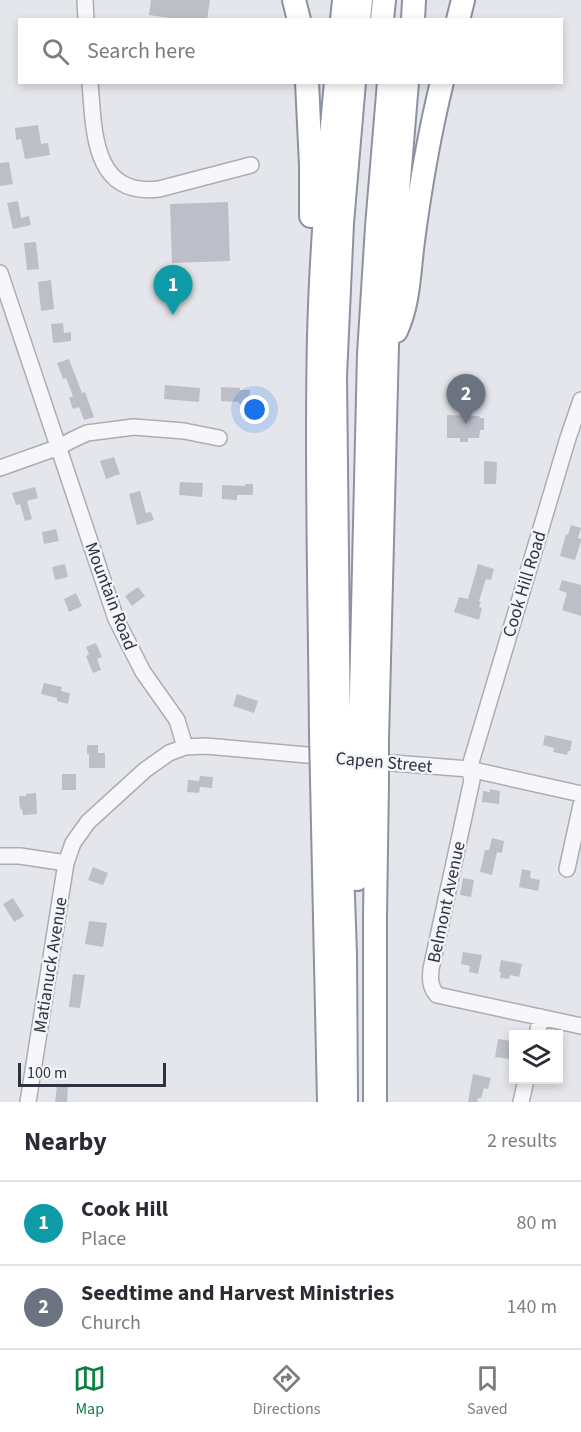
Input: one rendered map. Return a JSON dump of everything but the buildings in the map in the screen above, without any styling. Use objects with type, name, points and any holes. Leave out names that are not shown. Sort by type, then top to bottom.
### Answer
[{"type":"highway","points":[[294,0],[298,18]]},
{"type":"highway","points":[[342,18],[344,0]]},
{"type":"highway","points":[[360,18],[361,0]]},
{"type":"highway","points":[[371,18],[372,0]]},
{"type":"highway","points":[[382,18],[384,0]]},
{"type":"highway","points":[[395,18],[397,0]]},
{"type":"highway","points":[[412,18],[414,0]]},
{"type":"highway","points":[[458,18],[463,0]]},
{"type":"highway","points":[[308,84],[311,165],[310,283],[313,302],[319,318]]},
{"type":"highway","points":[[336,84],[319,318],[318,446],[349,736]]},
{"type":"highway","points":[[346,1102],[345,955],[349,736],[337,554],[335,414],[342,223],[354,84]]},
{"type":"highway","points":[[337,554],[345,307],[365,84]]},
{"type":"highway","points":[[364,584],[357,461],[357,328],[362,225],[375,84]]},
{"type":"highway","points":[[349,736],[364,584],[372,308],[389,84]]},
{"type":"highway","points":[[357,1102],[356,940],[349,736],[387,345],[407,84]]},
{"type":"highway","points":[[387,345],[397,329],[404,310],[421,190],[442,84]]},
{"type":"highway","points":[[329,1102],[349,781]]},
{"type":"highway","points":[[349,781],[374,935],[375,1102]]},
{"type":"street","points":[[85,0],[86,18]]},
{"type":"street","points":[[90,84],[99,154],[106,168],[125,186],[147,190],[159,189],[251,165]]},
{"type":"street","name":"Mountain Road","points":[[0,273],[116,619],[143,672],[177,720],[185,747]]},
{"type":"street","name":"Cook Hill Road","points":[[469,769],[581,400]]},
{"type":"street","points":[[0,468],[59,447],[87,433],[134,427],[183,431],[219,438]]},
{"type":"street","name":"Capen Street","points":[[185,747],[206,746],[469,769],[581,794]]},
{"type":"street","points":[[0,856],[20,856],[66,863],[73,843],[88,822],[145,770],[168,753],[185,747]]},
{"type":"street","name":"Belmont Avenue","points":[[469,769],[472,780],[431,969],[430,981],[433,990],[437,995],[581,1026]]},
{"type":"street","points":[[567,869],[581,805]]},
{"type":"street","name":"Matianuck Avenue","points":[[28,1102],[66,863]]},
{"type":"street","points":[[538,1030],[541,1017]]},
{"type":"street","points":[[520,1102],[525,1084]]},
{"type":"place","name":"Cook Hill","points":[[173,315]]},
{"type":"place","name":"Seedtime and Harvest Ministries","points":[[466,424]]}]
